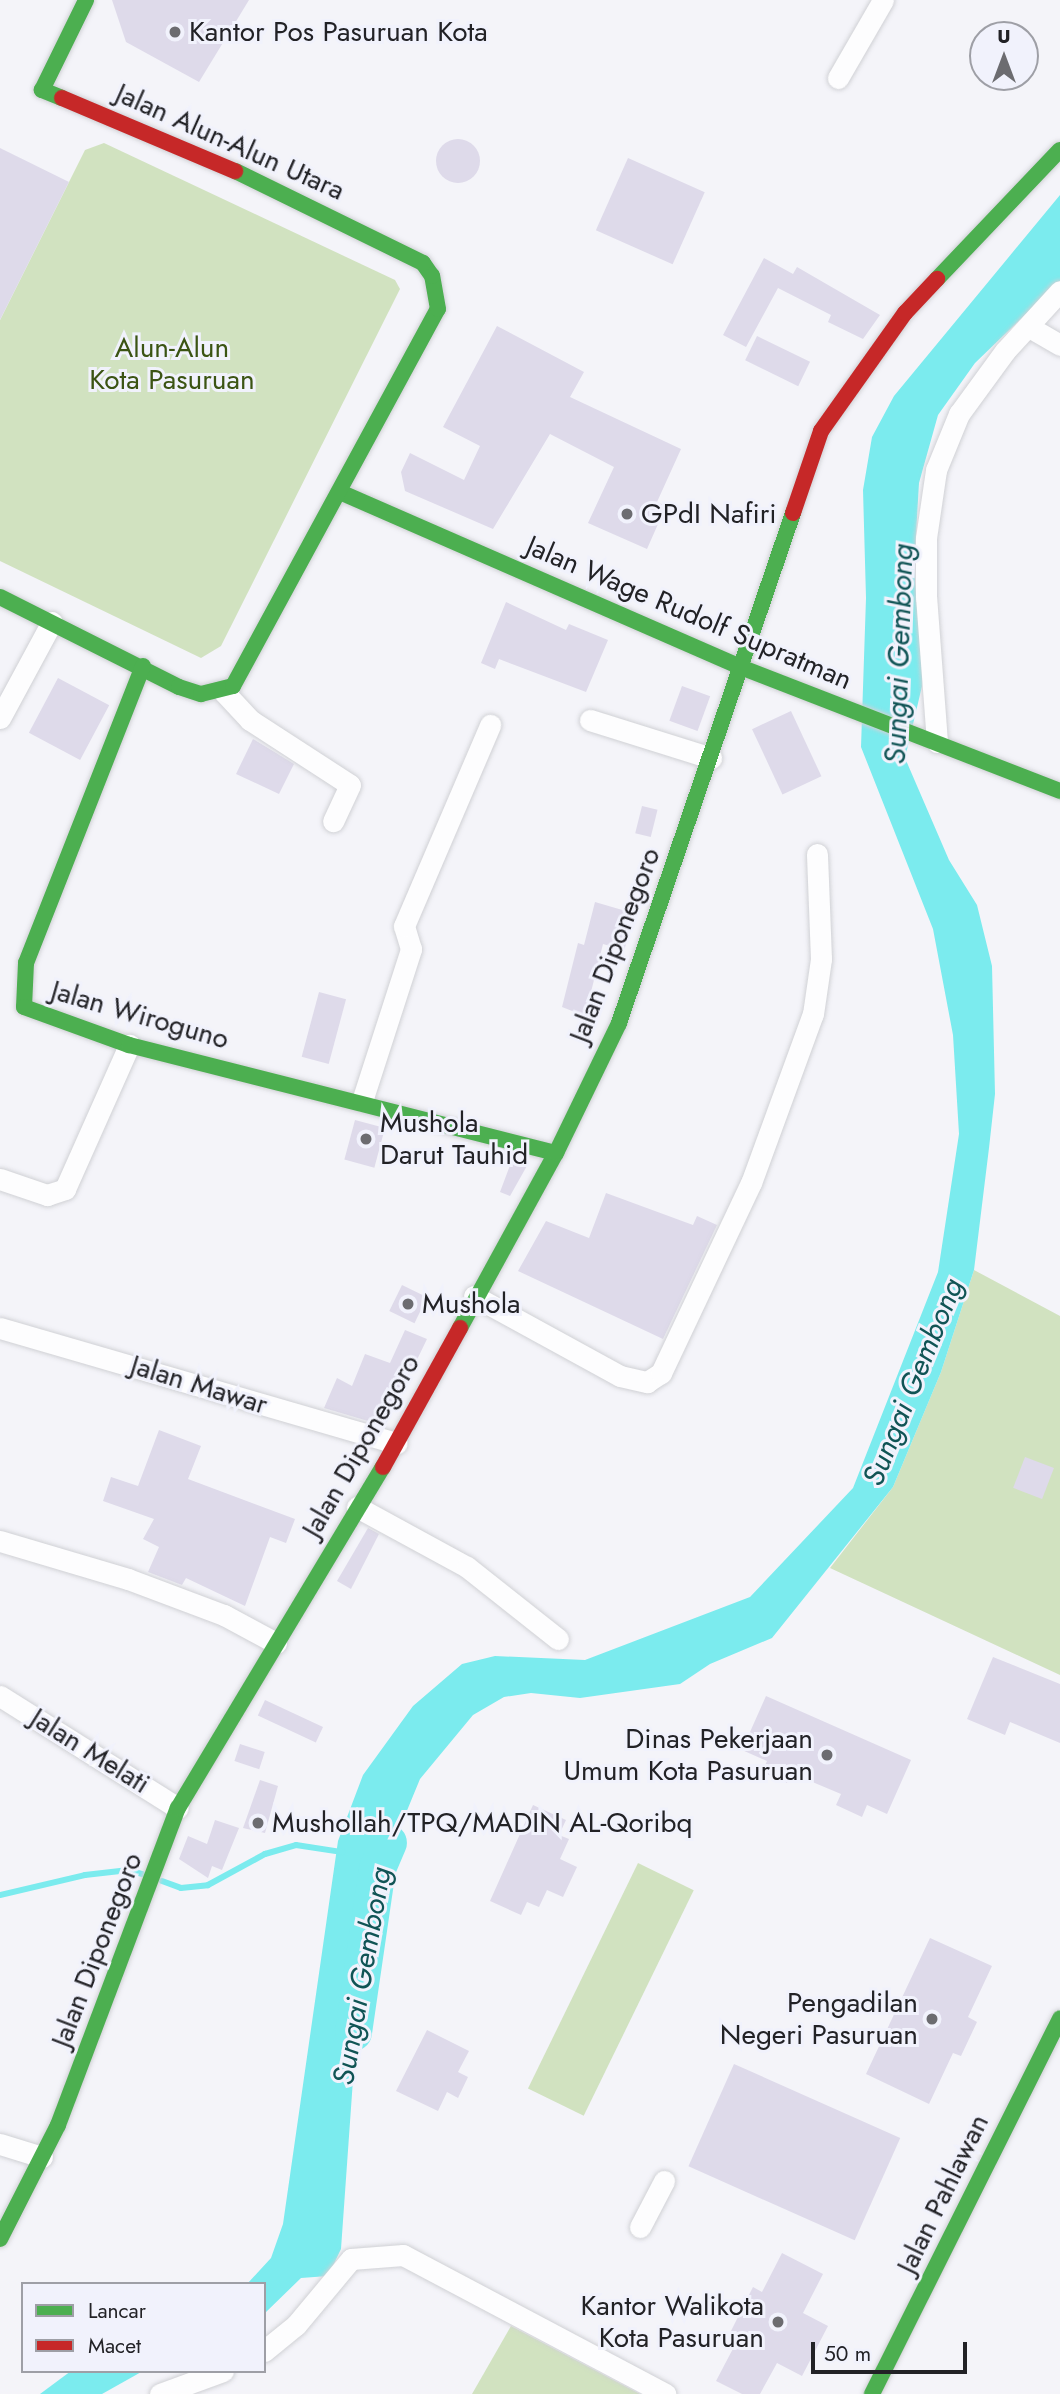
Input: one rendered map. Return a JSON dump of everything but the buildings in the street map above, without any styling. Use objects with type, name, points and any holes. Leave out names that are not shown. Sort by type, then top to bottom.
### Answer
[{"type":"main road","name":"Jalan Alun-Alun Utara","points":[[86,0],[42,90],[149,131],[394,246],[427,269],[438,309],[233,686],[223,691]]},
{"type":"main road","name":"Jalan Diponegoro","points":[[0,2239],[42,2157],[147,1894],[178,1808],[397,1443],[474,1296],[556,1153],[619,1023],[832,409],[905,313],[1060,150]]},
{"type":"main road","name":"Jalan Wage Rudolf Supratman","points":[[340,492],[743,668],[1060,792]]},
{"type":"main road","points":[[0,597],[143,666],[179,687],[201,694],[223,691]]},
{"type":"main road","name":"Jalan Wiroguno","points":[[143,666],[26,963],[21,988],[29,1011],[129,1045],[362,1101],[556,1153]]},
{"type":"main road","name":"Jalan Pahlawan","points":[[872,2394],[1060,2018]]},
{"type":"street","points":[[838,78],[883,0]]},
{"type":"street","points":[[930,739],[926,538],[936,470],[959,415],[1060,291]]},
{"type":"street","points":[[1029,327],[1060,345]]},
{"type":"street","points":[[0,718],[51,622]]},
{"type":"street","points":[[223,691],[250,720],[350,785],[333,821]]},
{"type":"street","points":[[590,720],[711,758]]},
{"type":"street","points":[[362,1101],[411,949],[404,926],[490,725]]},
{"type":"street","points":[[474,1296],[620,1376],[647,1381],[661,1373],[751,1183],[813,1014],[821,958],[817,854]]},
{"type":"street","points":[[0,1179],[47,1195],[65,1189],[129,1045]]},
{"type":"street","name":"Jalan Mawar","points":[[0,1328],[397,1443]]},
{"type":"street","points":[[357,1507],[467,1567],[558,1639]]},
{"type":"street","points":[[0,1541],[128,1579],[224,1615],[276,1643]]},
{"type":"street","name":"Jalan Melati","points":[[0,1697],[178,1808]]},
{"type":"street","points":[[0,2144],[42,2157]]},
{"type":"street","points":[[640,2227],[664,2181]]},
{"type":"street","points":[[266,2349],[296,2325],[351,2259],[403,2255],[666,2394]]},
{"type":"street","points":[[160,2394],[218,2373]]},
{"type":"green space","name":"Alun-Alun Kota Pasuruan","points":[[104,143],[395,280],[400,289],[221,646],[201,658],[0,561],[0,320],[85,150]]},
{"type":"green space","points":[[974,1270],[1060,1316],[1060,1675],[830,1568],[893,1487],[941,1372]]},
{"type":"green space","points":[[638,1863],[694,1890],[584,2116],[528,2089]]},
{"type":"green space","points":[[511,2326],[640,2394],[472,2394]]},
{"type":"water","points":[[1060,195],[1060,281],[975,363],[938,415],[919,483],[914,569],[923,682],[905,758],[949,860],[977,905],[992,966],[995,1094],[974,1270],[941,1372],[893,1487],[772,1638],[710,1664],[680,1684],[580,1698],[531,1693],[504,1697],[473,1715],[420,1779],[373,1893],[361,1967],[341,2249],[328,2276],[301,2278],[266,2312],[266,2282],[249,2282],[271,2258],[283,2224],[338,1841],[363,1775],[413,1706],[462,1664],[495,1656],[585,1660],[750,1597],[853,1488],[938,1272],[959,1134],[953,1035],[933,929],[861,747],[866,598],[863,490],[872,437],[894,396]]},
{"type":"water","points":[[68,2373],[139,2373],[102,2394],[40,2394]]},
{"type":"waterway","name":"Sungai Gembong","points":[[353,2032],[377,1868],[388,1842]]},
{"type":"waterway","points":[[162,1881],[181,1888],[208,1885],[265,1854],[296,1845],[342,1852]]},
{"type":"waterway","points":[[0,1895],[85,1875],[129,1870],[142,1874]]},
{"type":"traffic: fast","points":[[62,98],[42,90],[86,0]]},
{"type":"traffic: fast","points":[[937,279],[1060,150]]},
{"type":"traffic: fast","points":[[0,597],[179,687],[201,694],[233,686],[438,309],[432,276],[423,263],[235,171]]},
{"type":"traffic: fast","points":[[340,492],[743,668],[1060,791]]},
{"type":"traffic: fast","points":[[460,1328],[556,1153],[619,1023],[793,513]]},
{"type":"traffic: fast","points":[[143,666],[26,963],[24,1007],[129,1045],[556,1153]]},
{"type":"traffic: fast","points":[[0,2239],[58,2125],[178,1808],[383,1467]]},
{"type":"traffic: fast","points":[[872,2394],[1060,2018]]},
{"type":"traffic: jam","points":[[62,98],[235,171]]},
{"type":"traffic: jam","points":[[793,513],[821,431],[905,313],[937,279]]},
{"type":"traffic: jam","points":[[383,1467],[460,1328]]},
{"type":"place","name":"Kantor Pos Pasuruan Kota","points":[[175,32]]},
{"type":"place","name":"GPdI Nafiri","points":[[627,514]]},
{"type":"place","name":"Mushola Darut Tauhid","points":[[366,1139]]},
{"type":"place","name":"Mushola","points":[[408,1304]]},
{"type":"place","name":"Dinas Pekerjaan Umum Kota Pasuruan","points":[[827,1755]]},
{"type":"place","name":"Mushollah/TPQ/MADIN AL-Qoribq","points":[[258,1823]]},
{"type":"place","name":"Pengadilan Negeri Pasuruan","points":[[932,2019]]},
{"type":"place","name":"Kantor Walikota Kota Pasuruan","points":[[778,2322]]}]
